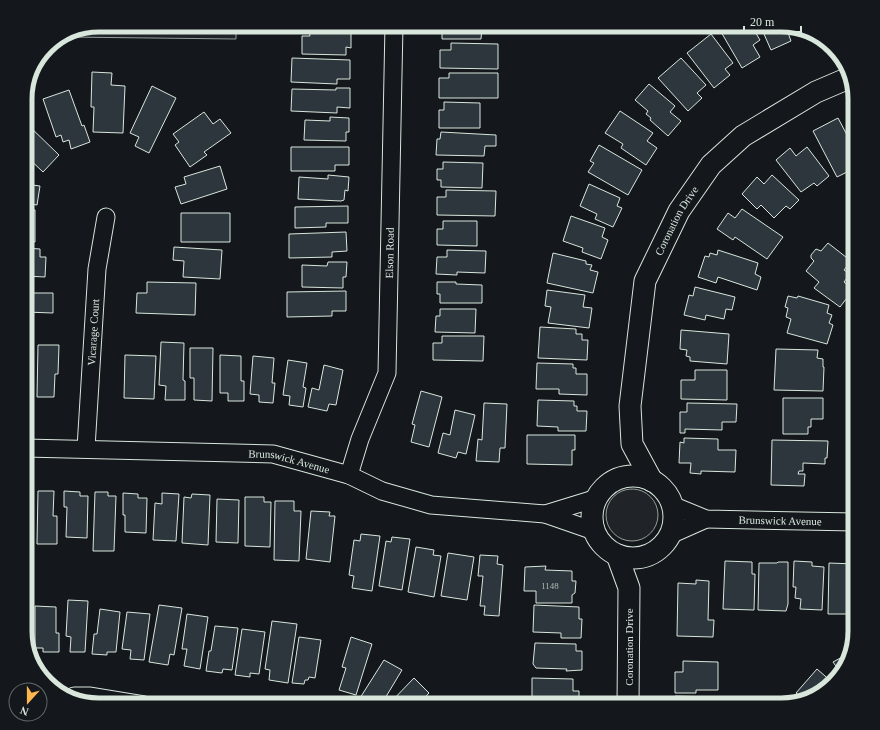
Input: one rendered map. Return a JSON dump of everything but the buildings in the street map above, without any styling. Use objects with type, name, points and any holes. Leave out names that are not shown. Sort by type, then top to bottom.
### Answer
[{"type":"street","name":"Elson Road","points":[[349,475],[360,439],[387,373],[394,32]]},
{"type":"street","name":"Coronation Drive","points":[[652,481],[632,444],[630,406],[645,281],[679,211],[711,165],[743,136],[816,92],[845,80]]},
{"type":"street","name":"Vicarage Court","points":[[86,448],[97,269],[106,216]]},
{"type":"street","points":[[611,483],[632,444]]},
{"type":"street","name":"Brunswick Avenue","points":[[32,448],[86,448],[273,454],[349,475],[382,491],[431,505],[545,514],[594,531]]},
{"type":"street","points":[[632,476],[642,477],[652,481],[661,487],[668,496],[672,505],[674,515],[670,535],[657,550],[648,555],[638,558],[628,558],[617,555],[607,549],[594,531],[592,519],[593,508],[597,498],[604,488],[622,478],[632,476]]},
{"type":"street","name":"Brunswick Avenue","points":[[545,514],[597,498]]},
{"type":"street","name":"Brunswick Avenue","points":[[672,505],[706,519],[848,522]]},
{"type":"street","name":"Brunswick Avenue","points":[[670,535],[706,519]]},
{"type":"street","name":"Coronation Drive","points":[[617,555],[629,588],[628,698]]},
{"type":"street","name":"Coronation Drive","points":[[629,588],[648,555]]},
{"type":"street","points":[[86,696],[102,698]]},
{"type":"shaded area","points":[[99,32],[236,32],[236,39],[74,37],[86,33]]},
{"type":"shaded area","points":[[627,489],[637,489],[646,493],[654,501],[658,510],[658,520],[654,529],[646,537],[637,541],[627,541],[618,537],[610,529],[606,520],[606,510],[610,501],[618,493]]}]
